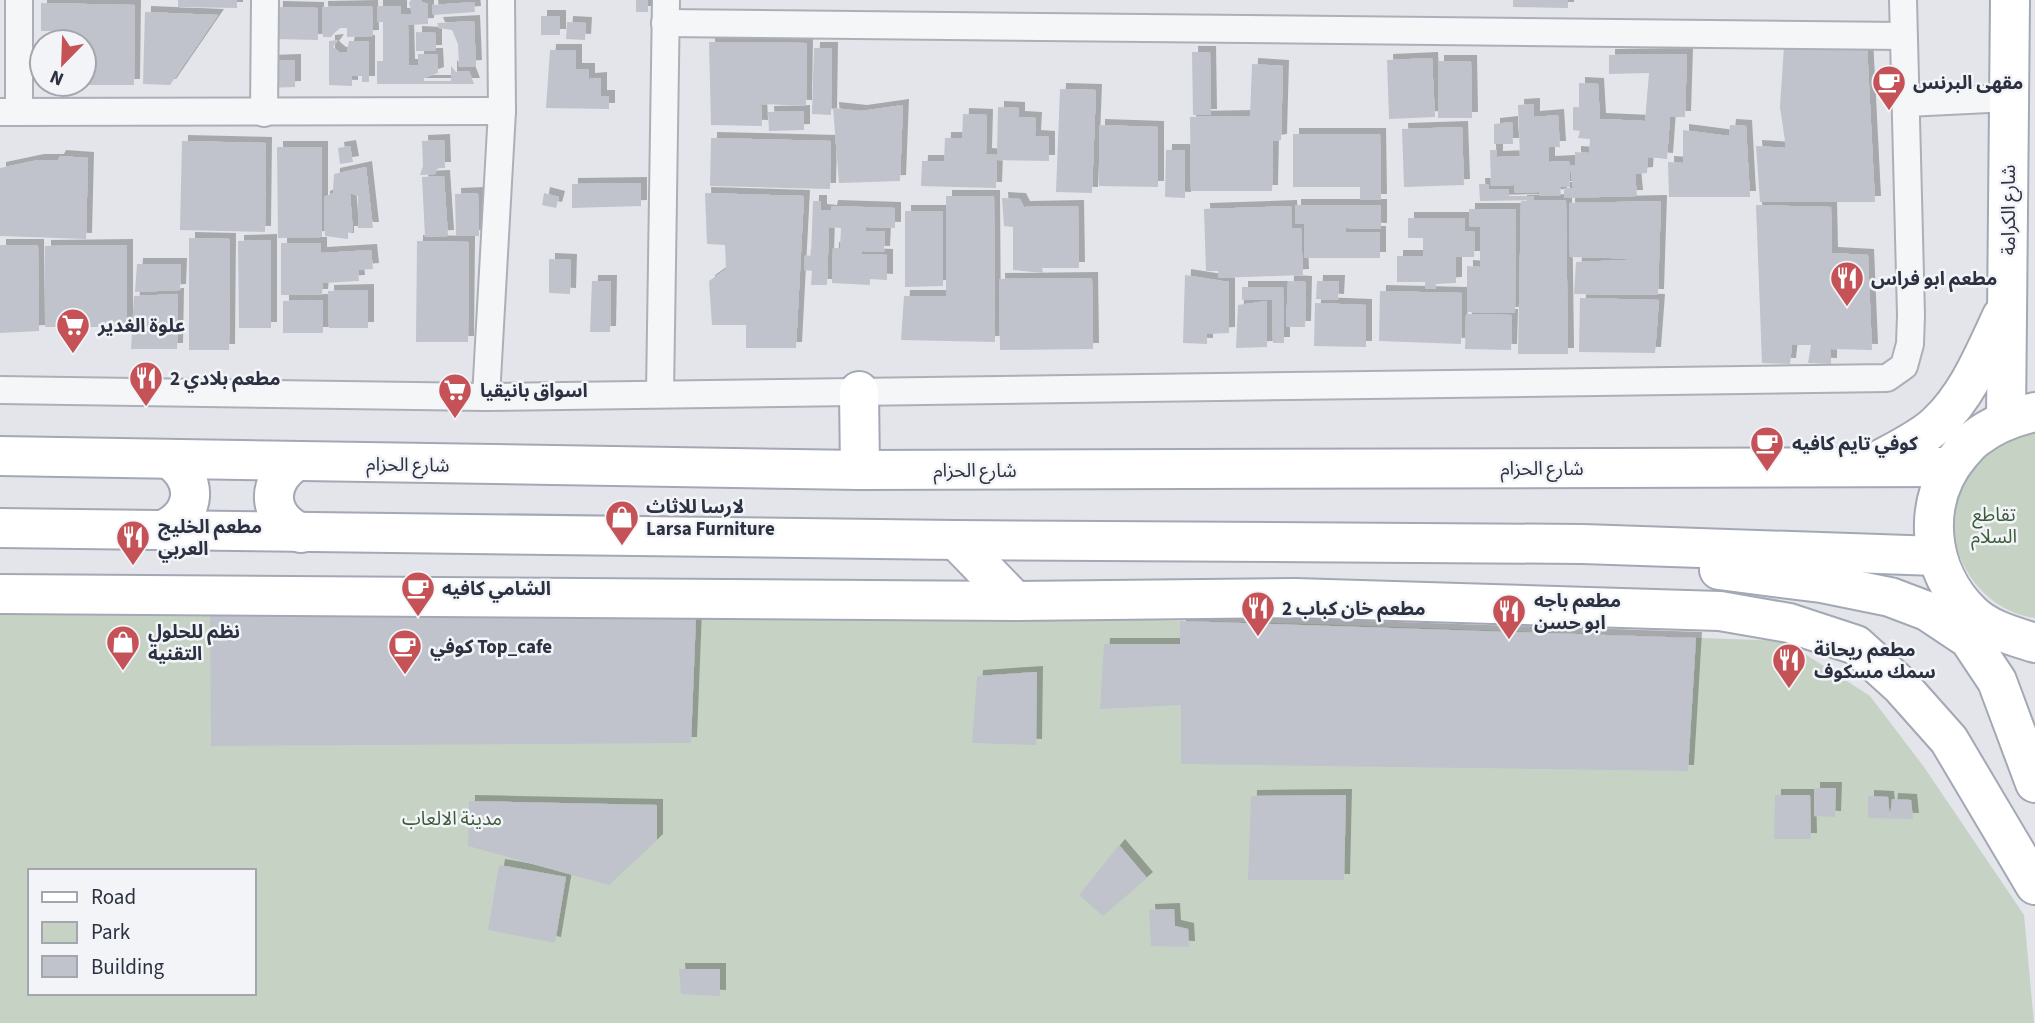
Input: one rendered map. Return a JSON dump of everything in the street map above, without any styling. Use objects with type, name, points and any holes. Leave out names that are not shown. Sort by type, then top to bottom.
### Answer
[{"type":"main road","name":"شارع الكرامة","points":[[2010,0],[2007,305],[2020,416]]},
{"type":"main road","points":[[1866,468],[1935,426],[1954,406],[1981,361],[2007,305]]},
{"type":"main road","points":[[859,391],[860,470]]},
{"type":"main road","points":[[2020,416],[1974,439],[1950,467],[1937,495],[1933,525],[1937,556],[1950,588],[1973,615],[2003,634],[2035,643]]},
{"type":"main road","name":"شارع الحزام","points":[[0,456],[860,470],[1950,467]]},
{"type":"main road","points":[[163,530],[181,517],[190,496],[186,474],[169,459]]},
{"type":"main road","points":[[295,462],[279,477],[274,499],[282,520],[300,533]]},
{"type":"main road","points":[[0,528],[956,540],[1583,544],[1937,556]]},
{"type":"main road","points":[[956,540],[1014,601]]},
{"type":"main road","points":[[1583,544],[1722,571],[1821,583],[1890,597],[1927,611],[1969,639],[1997,681],[2035,783]]},
{"type":"main road","points":[[0,594],[1014,601],[1295,598],[1720,611],[1789,624],[1856,645],[1901,686],[1949,740],[2035,885]]},
{"type":"street","points":[[19,0],[10,112],[502,111]]},
{"type":"street","points":[[264,113],[265,0]]},
{"type":"street","points":[[486,397],[502,111],[501,0]]},
{"type":"street","points":[[0,390],[486,397],[1887,378],[1904,366],[1910,344],[1903,0]]},
{"type":"street","points":[[660,394],[665,11],[1903,36]]},
{"type":"street","points":[[1907,103],[2009,97]]},
{"type":"green space","name":"تقاطع السلام","points":[[2035,431],[2035,618],[2010,611],[1989,598],[1973,580],[1961,558],[1954,535],[1954,510],[1960,486],[1980,457],[2002,443]]},
{"type":"green space","name":"مدينة الالعاب","points":[[0,611],[987,616],[1311,624],[1785,641],[1870,696],[1924,767],[2024,915],[2034,1023],[0,1023]]},
{"type":"building","points":[[178,0],[237,0],[237,8],[178,7]]},
{"type":"building","points":[[411,0],[422,0],[428,4],[428,24],[408,25],[409,65],[418,65],[418,54],[437,54],[438,73],[424,78],[424,81],[451,81],[451,66],[456,72],[469,71],[474,84],[377,84],[377,61],[383,61],[383,22],[377,22],[377,6],[401,6],[401,14],[412,14],[409,3]]},
{"type":"building","points":[[636,0],[648,0],[648,12],[636,12]]},
{"type":"building","points":[[1513,0],[1568,0],[1568,8],[1513,7]]},
{"type":"building","points":[[474,2],[475,12],[433,15],[432,5]]},
{"type":"building","points":[[41,3],[135,5],[134,85],[98,85],[98,28],[41,28]]},
{"type":"building","points":[[372,6],[373,36],[347,37],[347,28],[339,28],[331,37],[323,37],[322,7]]},
{"type":"building","points":[[277,7],[318,8],[318,40],[276,39]]},
{"type":"building","points":[[145,12],[218,15],[170,85],[143,84]]},
{"type":"building","points":[[541,16],[560,16],[560,35],[541,35]]},
{"type":"building","points":[[474,21],[476,66],[459,67],[458,44],[452,30],[439,28],[437,23]]},
{"type":"building","points":[[567,22],[586,23],[585,40],[566,39]]},
{"type":"building","points":[[416,32],[436,33],[436,51],[416,51]]},
{"type":"building","points":[[338,40],[333,47],[340,53],[347,52],[349,41],[369,41],[369,82],[362,82],[362,76],[352,76],[352,86],[329,85],[329,41]]},
{"type":"building","points":[[709,42],[807,43],[806,106],[761,104],[762,126],[711,125]]},
{"type":"building","points":[[1867,44],[1875,202],[1760,202],[1756,146],[1786,148],[1780,107],[1784,46]]},
{"type":"building","points":[[814,48],[832,48],[831,115],[812,114]]},
{"type":"building","points":[[550,50],[576,50],[576,69],[589,69],[589,79],[601,78],[601,96],[609,96],[609,109],[546,108]]},
{"type":"building","points":[[1192,52],[1210,52],[1211,115],[1193,115]]},
{"type":"building","points":[[1687,54],[1685,117],[1670,117],[1667,159],[1648,157],[1647,173],[1635,174],[1637,196],[1564,198],[1564,188],[1573,188],[1570,165],[1575,165],[1575,152],[1589,153],[1590,139],[1578,138],[1580,131],[1573,130],[1573,107],[1579,107],[1579,83],[1598,84],[1600,119],[1645,121],[1649,73],[1609,74],[1609,55]]},
{"type":"building","points":[[1432,58],[1435,117],[1389,119],[1387,60]]},
{"type":"building","points":[[295,60],[295,87],[265,88],[265,61]]},
{"type":"building","points":[[1438,61],[1471,61],[1472,118],[1438,118]]},
{"type":"building","points":[[1252,64],[1283,66],[1281,140],[1273,141],[1272,191],[1191,191],[1190,117],[1250,116]]},
{"type":"building","points":[[1060,89],[1096,90],[1092,193],[1056,192]]},
{"type":"building","points":[[1534,104],[1534,117],[1558,115],[1560,147],[1549,147],[1549,162],[1569,161],[1570,187],[1560,187],[1561,195],[1515,193],[1514,185],[1491,186],[1490,150],[1497,150],[1497,157],[1520,156],[1518,105]]},
{"type":"building","points":[[903,105],[900,181],[839,183],[833,108],[861,111]]},
{"type":"building","points":[[998,107],[1019,108],[1019,117],[1036,118],[1035,136],[1049,137],[1049,161],[997,160],[996,188],[921,186],[922,161],[944,161],[945,138],[962,138],[963,114],[987,115],[986,154],[997,155]]},
{"type":"building","points":[[804,111],[804,130],[769,131],[768,112]]},
{"type":"building","points":[[1512,122],[1513,144],[1494,144],[1494,124]]},
{"type":"building","points":[[1099,125],[1158,127],[1158,187],[1099,186]]},
{"type":"building","points":[[1730,125],[1746,126],[1750,197],[1669,197],[1668,162],[1683,163],[1683,130],[1729,136]]},
{"type":"building","points":[[1462,127],[1464,185],[1404,187],[1402,129]]},
{"type":"building","points":[[1293,134],[1380,134],[1381,200],[1360,200],[1360,187],[1293,187]]},
{"type":"building","points":[[711,138],[831,141],[830,189],[710,186]]},
{"type":"building","points":[[444,140],[445,168],[438,168],[435,174],[420,175],[423,166],[422,141]]},
{"type":"building","points":[[182,141],[266,143],[265,232],[180,230]]},
{"type":"building","points":[[350,146],[353,162],[340,164],[338,148]]},
{"type":"building","points":[[277,147],[322,147],[322,237],[278,238]]},
{"type":"building","points":[[1166,150],[1185,150],[1185,198],[1165,197]]},
{"type":"building","points":[[60,156],[88,158],[86,239],[0,236],[0,168],[38,160],[58,160]]},
{"type":"building","points":[[366,167],[373,228],[358,228],[358,196],[350,193],[353,232],[348,232],[348,239],[325,236],[324,197],[333,193],[334,174]]},
{"type":"building","points":[[444,176],[448,236],[425,237],[422,177]]},
{"type":"building","points":[[641,183],[641,206],[572,208],[572,184]]},
{"type":"building","points":[[1479,184],[1489,184],[1489,189],[1509,189],[1509,196],[1534,196],[1534,200],[1480,201]]},
{"type":"building","points":[[478,193],[479,236],[456,236],[455,194]]},
{"type":"building","points":[[544,193],[559,197],[556,208],[542,205]]},
{"type":"building","points":[[705,193],[804,196],[796,348],[746,348],[746,325],[712,325],[709,281],[726,269],[725,245],[707,244]]},
{"type":"building","points":[[946,196],[994,196],[995,342],[901,340],[904,296],[946,296]]},
{"type":"building","points":[[1002,198],[1020,199],[1024,207],[1078,206],[1079,268],[1042,268],[1043,273],[1013,270],[1013,227],[1004,226]]},
{"type":"building","points":[[1566,200],[1568,354],[1518,354],[1521,201]]},
{"type":"building","points":[[813,201],[821,201],[821,210],[831,211],[832,206],[895,208],[895,228],[866,227],[866,231],[885,231],[884,252],[862,251],[862,254],[887,255],[887,280],[870,279],[870,285],[832,283],[833,248],[840,248],[841,228],[829,227],[827,285],[811,285],[812,271],[804,270],[805,255],[811,256]]},
{"type":"building","points":[[1661,201],[1658,295],[1574,294],[1576,262],[1649,259],[1570,257],[1569,203]]},
{"type":"building","points":[[1295,205],[1381,205],[1381,229],[1346,228],[1346,232],[1380,232],[1380,258],[1304,258],[1304,224],[1295,224]]},
{"type":"building","points":[[1756,205],[1831,207],[1832,253],[1868,255],[1872,350],[1831,349],[1831,364],[1808,363],[1811,345],[1792,345],[1790,364],[1762,363]]},
{"type":"building","points":[[1291,206],[1292,228],[1301,228],[1303,275],[1218,278],[1218,271],[1206,271],[1204,209]]},
{"type":"building","points":[[1469,209],[1516,209],[1515,313],[1467,312],[1467,266],[1480,267],[1480,227],[1469,226]]},
{"type":"building","points":[[905,211],[943,211],[943,286],[905,287]]},
{"type":"building","points":[[1408,218],[1465,218],[1465,231],[1475,232],[1474,257],[1456,257],[1456,283],[1436,284],[1436,289],[1425,289],[1425,282],[1397,282],[1397,256],[1423,256],[1423,238],[1408,238]]},
{"type":"building","points":[[189,238],[230,239],[229,350],[189,350]]},
{"type":"building","points":[[271,240],[271,328],[239,328],[238,241]]},
{"type":"building","points":[[417,241],[469,242],[468,342],[416,342]]},
{"type":"building","points":[[281,243],[321,243],[321,253],[371,250],[373,269],[358,270],[359,281],[323,283],[322,295],[281,295]]},
{"type":"building","points":[[0,245],[38,245],[39,331],[0,333]]},
{"type":"building","points":[[127,245],[127,327],[45,327],[45,246]]},
{"type":"building","points":[[549,259],[571,260],[570,294],[549,293]]},
{"type":"building","points":[[137,264],[181,264],[180,290],[135,292]]},
{"type":"building","points":[[1185,275],[1229,282],[1229,333],[1207,334],[1207,344],[1183,343]]},
{"type":"building","points":[[1092,278],[1093,349],[1000,350],[999,279]]},
{"type":"building","points":[[592,281],[611,281],[610,332],[590,332]]},
{"type":"building","points":[[1288,281],[1306,282],[1305,327],[1286,327]]},
{"type":"building","points":[[1317,281],[1339,281],[1338,300],[1316,299]]},
{"type":"building","points":[[1242,287],[1283,287],[1284,343],[1273,343],[1272,300],[1242,300]]},
{"type":"building","points":[[368,290],[368,328],[329,328],[328,291]]},
{"type":"building","points":[[1380,291],[1462,293],[1461,344],[1379,341]]},
{"type":"building","points":[[178,294],[177,349],[131,349],[134,296]]},
{"type":"building","points":[[1580,298],[1659,300],[1655,353],[1579,352]]},
{"type":"building","points":[[323,300],[323,333],[283,333],[283,301]]},
{"type":"building","points":[[1267,301],[1267,347],[1236,348],[1238,305]]},
{"type":"building","points":[[1315,303],[1366,305],[1366,347],[1314,346]]},
{"type":"building","points":[[1466,314],[1512,315],[1511,350],[1465,349]]},
{"type":"building","points":[[210,612],[696,616],[691,743],[211,746]]},
{"type":"building","points":[[1180,621],[1696,638],[1688,771],[1181,764],[1181,705],[1100,709],[1104,644],[1180,644]]},
{"type":"building","points":[[1037,672],[1036,745],[972,743],[977,676]]},
{"type":"building","points":[[1814,788],[1836,788],[1835,817],[1814,816]]},
{"type":"building","points":[[1346,795],[1344,880],[1248,880],[1251,796]]},
{"type":"building","points":[[1775,795],[1810,795],[1811,839],[1774,839]]},
{"type":"building","points":[[1868,796],[1888,797],[1890,818],[1892,799],[1911,800],[1913,819],[1868,818]]},
{"type":"building","points":[[469,801],[657,805],[657,840],[609,885],[468,846]]},
{"type":"building","points":[[1119,845],[1147,878],[1103,916],[1079,895]]},
{"type":"building","points":[[499,865],[566,877],[555,943],[488,930]]},
{"type":"building","points":[[1174,909],[1175,926],[1188,929],[1189,947],[1151,946],[1149,910]]},
{"type":"building","points":[[679,969],[720,969],[720,996],[681,994]]},
{"type":"place","name":"مقهى البرنس","points":[[1889,112]]},
{"type":"place","name":"مطعم ابو فراس","points":[[1847,308]]},
{"type":"place","name":"علوة الغدير","points":[[73,355]]},
{"type":"place","name":"مطعم بلادي 2","points":[[146,408]]},
{"type":"place","name":"اسواق بانيقيا","points":[[455,420]]},
{"type":"place","name":"كوفي تايم كافيه","points":[[1767,473]]},
{"type":"place","name":"لارسا للاثاث Larsa Furniture","points":[[622,547]]},
{"type":"place","name":"مطعم الخليج العربي","points":[[133,567]]},
{"type":"place","name":"الشامي كافيه","points":[[418,618]]},
{"type":"place","name":"مطعم خان كباب 2","points":[[1258,638]]},
{"type":"place","name":"مطعم باجه ابو حسن","points":[[1509,641]]},
{"type":"place","name":"نظم للحلول التقنية","points":[[123,672]]},
{"type":"place","name":"كوفي Top_cafe","points":[[405,676]]},
{"type":"place","name":"مطعم ريحانة سمك مسكوف","points":[[1789,690]]}]
